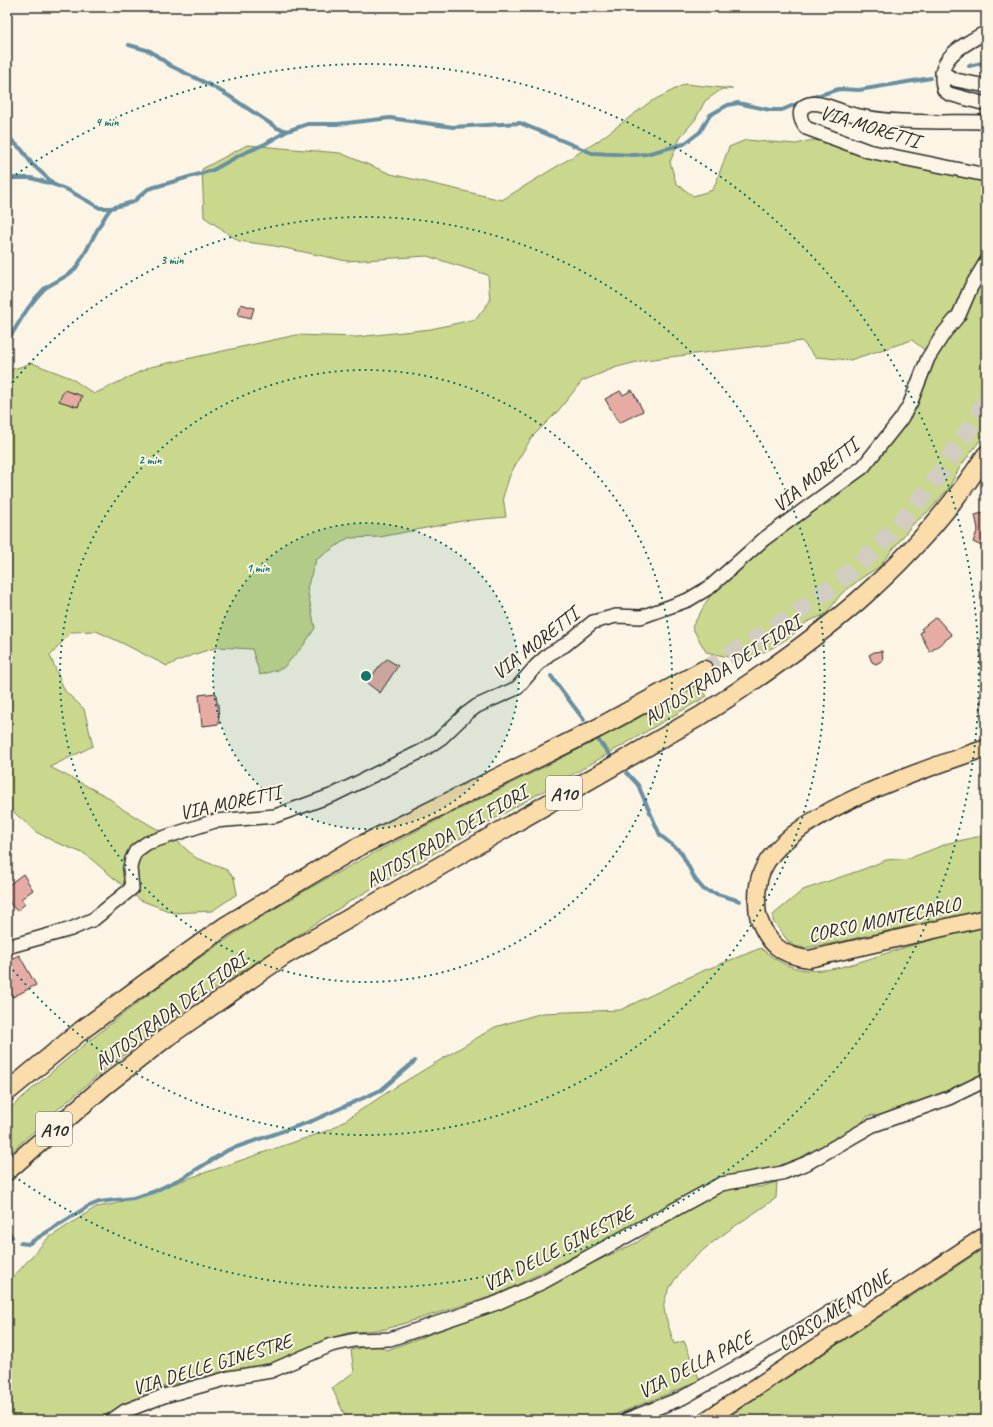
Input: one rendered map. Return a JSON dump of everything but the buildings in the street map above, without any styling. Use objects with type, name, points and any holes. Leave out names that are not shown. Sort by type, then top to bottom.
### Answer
[{"type":"highway","name":"AUTOSTRADA DEI FIORI","points":[[7,1171],[103,1087],[167,1037],[276,961],[375,902],[702,715],[807,644],[858,602],[900,563],[938,521],[986,455]]},
{"type":"highway","name":"AUTOSTRADA DEI FIORI","points":[[7,1092],[82,1030],[147,982],[224,927],[303,879],[380,836],[598,728],[704,670]]},
{"type":"main road","name":"CORSO MONTECARLO","points":[[986,748],[871,790],[849,800],[795,834],[769,860],[762,871],[757,895],[758,915],[769,940],[786,954],[809,959],[986,918]]},
{"type":"main road","name":"CORSO MENTONE","points":[[706,1420],[986,1235]]},
{"type":"street","points":[[986,32],[951,54],[944,65],[942,73],[944,90],[949,94],[986,104]]},
{"type":"street","points":[[942,73],[956,80],[986,86]]},
{"type":"street","name":"VIA MORETTI","points":[[986,122],[877,118],[852,114],[816,104],[808,104],[802,108],[800,113],[800,120],[806,128],[868,151],[986,175]]},
{"type":"street","name":"VIA MORETTI","points":[[7,947],[71,930],[94,919],[132,888],[130,868],[132,859],[136,851],[147,843],[215,821],[274,816],[333,795],[422,751],[440,738],[477,706],[517,688],[536,666],[549,654],[565,645],[593,622],[616,616],[641,617],[688,600],[710,587],[764,539],[863,467],[901,419],[910,404],[928,358],[944,333],[959,315],[971,287],[986,262]]},
{"type":"street","name":"VIA DELLE GINESTRE","points":[[112,1420],[125,1411],[164,1396],[229,1378],[271,1371],[331,1345],[355,1340],[390,1339],[497,1303],[543,1282],[720,1184],[782,1174],[807,1163],[871,1126],[948,1098],[986,1080]]},
{"type":"street","name":"VIA DELLA PACE","points":[[626,1420],[682,1398],[778,1344],[838,1307],[848,1304],[863,1316]]},
{"type":"green space","points":[[685,84],[733,89],[722,89],[705,101],[695,120],[681,136],[670,162],[676,183],[693,196],[713,190],[729,147],[746,140],[796,144],[813,140],[837,144],[986,180],[986,431],[960,467],[948,489],[930,510],[912,525],[879,567],[841,594],[826,614],[807,622],[790,637],[755,656],[741,660],[706,652],[692,627],[714,589],[799,518],[830,502],[858,478],[890,443],[927,375],[927,352],[912,340],[850,360],[815,357],[802,341],[645,360],[617,367],[582,381],[558,411],[532,437],[510,475],[503,497],[506,517],[462,521],[380,537],[348,538],[316,560],[307,588],[315,628],[303,646],[283,668],[260,675],[252,649],[218,647],[192,655],[167,666],[96,631],[71,632],[50,656],[65,691],[84,709],[93,746],[50,767],[106,796],[124,810],[176,840],[196,858],[227,870],[234,878],[237,894],[212,911],[174,913],[140,900],[85,854],[55,842],[36,832],[7,806],[7,371],[32,363],[71,378],[94,394],[150,367],[296,335],[357,337],[431,329],[476,319],[490,301],[488,275],[427,256],[347,261],[275,246],[239,241],[204,217],[202,169],[247,145],[340,153],[391,174],[502,200],[595,143],[650,102]]},
{"type":"green space","points":[[698,684],[707,696],[352,900],[198,1000],[108,1067],[51,1115],[7,1156],[7,1111],[89,1041],[145,997],[203,955],[278,907],[324,880],[418,830],[620,728]]},
{"type":"green space","points":[[986,835],[986,1074],[926,1099],[928,1103],[878,1117],[873,1115],[866,1117],[859,1127],[844,1137],[782,1169],[731,1176],[499,1294],[386,1329],[347,1333],[313,1345],[270,1365],[210,1375],[151,1390],[100,1420],[7,1420],[7,1281],[9,1282],[47,1239],[96,1207],[114,1204],[332,1129],[394,1088],[495,1027],[542,1013],[620,1010],[700,972],[761,948],[776,959],[790,966],[805,970],[819,970],[849,965],[941,937],[909,926],[830,944],[805,948],[794,946],[788,941],[773,921],[773,915],[803,890],[886,860],[910,858],[949,843]]},
{"type":"green space","points":[[777,1182],[776,1198],[711,1244],[681,1272],[670,1287],[664,1306],[674,1344],[684,1341],[700,1381],[602,1420],[347,1420],[332,1388],[354,1372],[351,1350],[376,1344],[387,1350],[496,1310],[636,1243],[692,1205],[734,1187],[760,1187]]},
{"type":"green space","points":[[986,1247],[986,1420],[723,1420]]},
{"type":"waterway","points":[[129,45],[150,51],[171,66],[229,96],[277,128],[287,131]]},
{"type":"waterway","points":[[969,66],[986,62]]},
{"type":"waterway","points":[[807,99],[839,89],[859,90],[931,78]]},
{"type":"waterway","points":[[7,178],[31,178],[52,184],[68,190],[100,208],[111,208],[133,202],[148,189],[213,170],[240,155],[265,144],[287,131],[308,124],[338,124],[390,118],[453,127],[520,123],[592,153],[634,155],[646,154],[684,144],[700,132],[710,115],[728,105],[738,103],[770,110],[782,110],[801,102]]},
{"type":"waterway","points":[[7,136],[22,150],[32,164],[54,184]]},
{"type":"waterway","points":[[7,342],[24,314],[38,295],[44,289],[68,275],[75,269],[111,208]]},
{"type":"waterway","points":[[551,676],[584,720]]},
{"type":"waterway","points":[[598,740],[610,755]]},
{"type":"waterway","points":[[627,773],[638,785],[660,835],[681,852],[695,879],[704,890],[740,901]]},
{"type":"waterway","points":[[20,1243],[28,1244],[87,1207],[99,1202],[133,1198],[153,1192],[186,1176],[228,1150],[312,1121],[381,1090],[415,1061]]},
{"type":"waterway","points":[[7,1230],[12,1237]]},
{"type":"tunnel","points":[[704,670],[804,608],[859,564],[878,546],[913,508],[929,487],[959,445],[986,401]]}]
